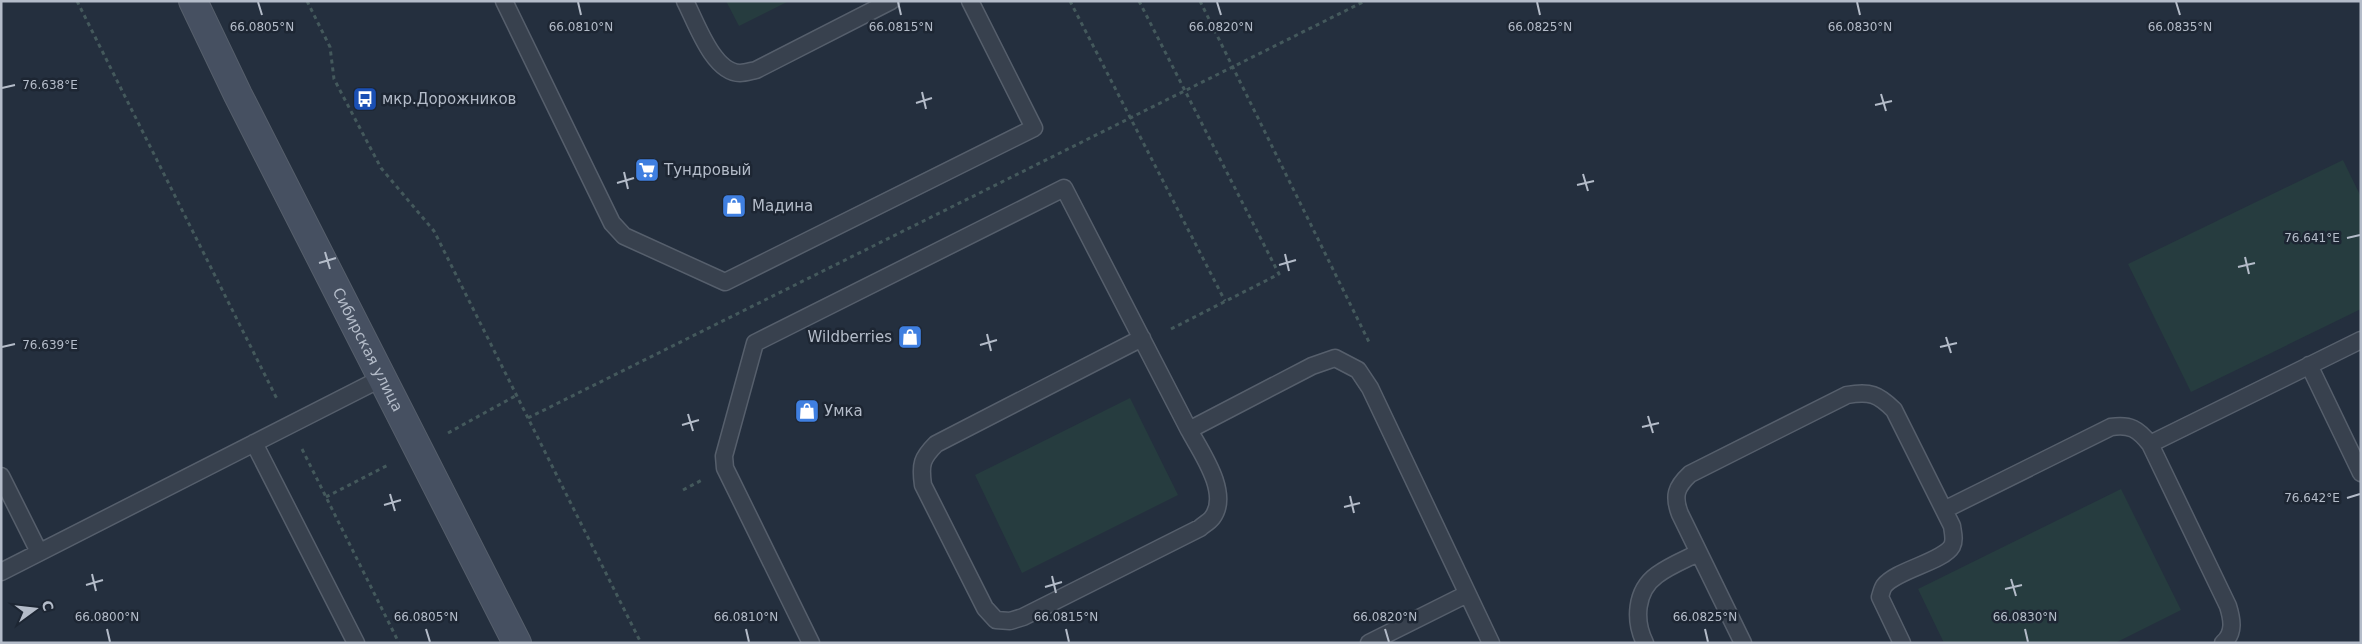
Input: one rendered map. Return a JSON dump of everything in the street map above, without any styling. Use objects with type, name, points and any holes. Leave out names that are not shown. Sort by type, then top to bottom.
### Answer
[{"type":"main road","name":"Сибирская улица","points":[[193,1],[238,94],[384,377],[517,643]]},
{"type":"lane","points":[[504,1],[612,223],[624,236],[725,282],[1034,128],[970,1]]},
{"type":"lane","points":[[685,1],[714,57],[724,69],[740,74],[756,70],[891,1]]},
{"type":"lane","points":[[811,643],[725,468],[724,456],[755,343],[1064,188],[1143,340],[1215,480],[1219,497],[1213,517],[1200,528],[1023,617],[1010,621],[996,620],[985,608],[923,485],[921,470],[924,455],[936,444],[1143,340]]},
{"type":"lane","points":[[2150,444],[2361,340]]},
{"type":"lane","points":[[1189,430],[1312,366],[1334,358],[1358,370],[1370,388],[1491,643]]},
{"type":"lane","points":[[2309,365],[2361,473]]},
{"type":"lane","points":[[1,572],[384,377]]},
{"type":"lane","points":[[1743,643],[1698,552],[1675,500],[1678,485],[1690,474],[1847,395],[1865,392],[1882,398],[1894,410],[1952,526],[1954,536],[1951,547],[1942,554],[1883,586],[1880,597],[1902,643]]},
{"type":"lane","points":[[1944,510],[2110,427],[2126,425],[2140,431],[2150,444],[2228,606],[2233,623],[2227,639],[2223,643]]},
{"type":"lane","points":[[254,443],[356,643]]},
{"type":"lane","points":[[1,476],[39,552]]},
{"type":"lane","points":[[1645,643],[1637,612],[1643,592],[1655,576],[1698,552]]},
{"type":"lane","points":[[1369,643],[1467,594]]},
{"type":"path","points":[[77,1],[399,643]]},
{"type":"path","points":[[307,1],[330,48],[334,79],[376,160],[434,231],[641,643]]},
{"type":"path","points":[[1070,1],[1225,301]]},
{"type":"path","points":[[1139,1],[1279,274],[1143,340]]},
{"type":"path","points":[[1200,1],[1374,351]]},
{"type":"path","points":[[528,418],[1365,1]]},
{"type":"path","points":[[1034,128],[1064,188]]},
{"type":"path","points":[[725,282],[755,343]]},
{"type":"green space","points":[[726,1],[789,1],[739,26]]},
{"type":"green space","points":[[2343,160],[2361,197],[2361,309],[2191,392],[2128,264]]},
{"type":"green space","points":[[1130,398],[1178,495],[1022,573],[975,475]]},
{"type":"green space","points":[[2121,489],[2181,610],[2115,643],[1944,643],[1918,589]]},
{"type":"place","name":"мкр.Дорожников","points":[[365,99]]},
{"type":"place","name":"Тундровый","points":[[647,170]]},
{"type":"place","name":"Мадина","points":[[734,206]]},
{"type":"place","name":"Wildberries","points":[[910,337]]},
{"type":"place","name":"Умка","points":[[807,411]]}]
